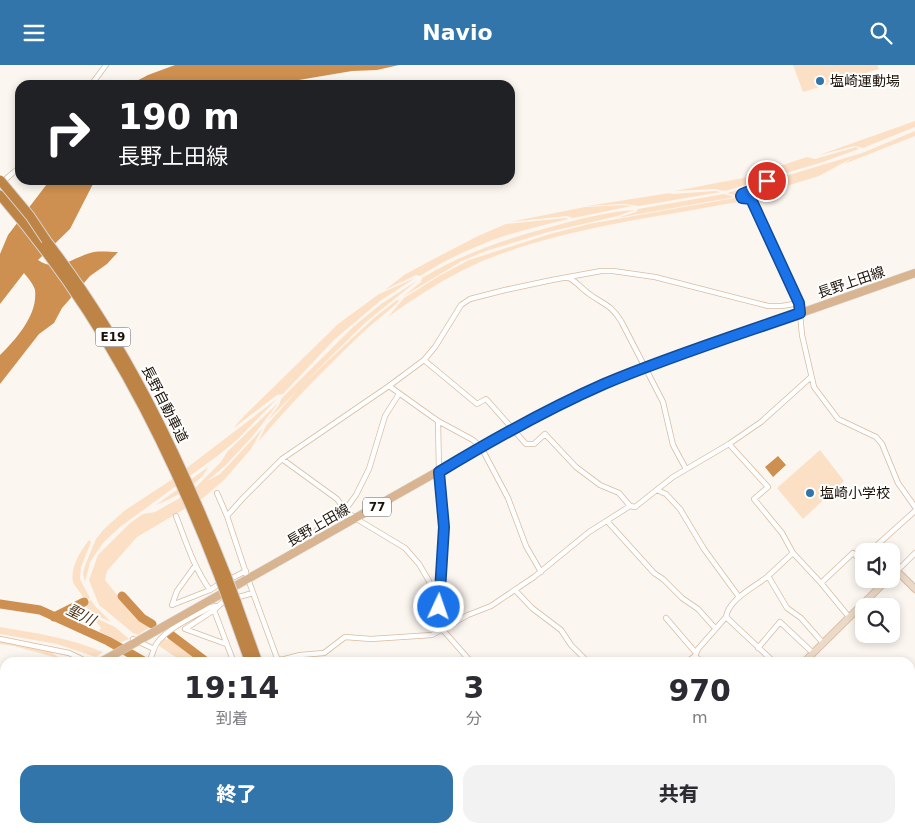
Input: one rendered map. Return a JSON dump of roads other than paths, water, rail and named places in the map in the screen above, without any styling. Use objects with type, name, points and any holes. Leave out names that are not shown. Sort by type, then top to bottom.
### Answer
[{"type":"highway","points":[[0,180],[46,240]]},
{"type":"highway","name":"長野自動車道","points":[[0,184],[46,240],[92,304],[136,375],[174,451],[253,657]]},
{"type":"highway","name":"長野自動車道","points":[[0,195],[56,265],[101,331],[142,403],[196,509]]},
{"type":"main road","name":"長野上田線","points":[[109,657],[247,575],[315,541],[481,447],[584,393],[644,368],[915,273]]},
{"type":"street","points":[[95,80],[106,65]]},
{"type":"street","points":[[0,184],[15,171]]},
{"type":"street","points":[[767,181],[764,185],[741,196],[742,198],[751,199],[799,303],[802,335],[814,387],[838,419],[876,437],[882,444],[898,483],[915,507]]},
{"type":"street","points":[[228,517],[243,498],[282,459],[424,360],[435,347],[461,305],[470,299],[505,290],[602,271],[629,272],[671,280],[768,306],[799,303]]},
{"type":"street","points":[[569,278],[577,282],[590,295],[600,299],[615,312],[633,342],[644,368],[663,402],[672,445],[686,469]]},
{"type":"street","points":[[424,360],[477,403],[488,400],[524,442],[531,445],[546,434],[576,467],[600,485],[619,493],[630,506]]},
{"type":"street","points":[[290,657],[324,653],[345,637],[371,639],[432,635],[468,615],[491,606],[541,572],[576,542],[630,506],[635,507],[673,477],[761,421],[811,377]]},
{"type":"street","points":[[389,386],[438,421],[473,440],[481,447],[508,498],[526,545],[541,572]]},
{"type":"street","points":[[315,541],[311,536],[356,495],[369,469],[385,416],[399,394]]},
{"type":"street","points":[[438,421],[439,472],[444,527],[439,607]]},
{"type":"street","points":[[729,443],[768,487],[754,499],[782,533],[793,553],[849,617]]},
{"type":"street","points":[[282,459],[320,485],[355,518],[405,548],[419,564],[429,581],[439,607],[443,630],[467,657]]},
{"type":"street","points":[[657,490],[666,495],[680,509],[704,549],[739,597]]},
{"type":"street","points":[[217,493],[228,517],[275,657]]},
{"type":"street","points":[[879,543],[915,511]]},
{"type":"street","points":[[176,516],[195,567],[210,589]]},
{"type":"street","points":[[607,521],[654,573],[663,579],[682,598],[698,609],[715,628]]},
{"type":"street","points":[[692,657],[726,617],[727,612],[739,597],[768,576],[793,553]]},
{"type":"street","points":[[821,583],[853,553],[855,555]]},
{"type":"street","points":[[900,567],[915,553]]},
{"type":"street","points":[[195,567],[177,591],[172,605],[216,585],[247,575]]},
{"type":"street","points":[[768,576],[787,607],[801,618],[823,643]]},
{"type":"street","points":[[900,579],[915,589]]},
{"type":"street","points":[[809,657],[878,588]]},
{"type":"street","points":[[515,589],[532,608],[561,630],[571,645],[583,657]]},
{"type":"street","points":[[226,643],[185,629],[223,602],[254,593]]},
{"type":"street","points":[[152,657],[156,644],[163,636],[210,607],[219,606]]},
{"type":"street","points":[[214,610],[232,657]]},
{"type":"street","points":[[726,617],[768,657]]},
{"type":"street","points":[[666,618],[698,657]]},
{"type":"street","points":[[758,648],[780,622],[813,653]]},
{"type":"street","points":[[0,639],[69,653],[77,657]]},
{"type":"street","points":[[134,641],[154,651]]},
{"type":"waterway","points":[[122,596],[142,618],[152,624]]},
{"type":"waterway","points":[[54,617],[84,602]]},
{"type":"waterway","name":"聖川","points":[[0,604],[40,610],[108,641],[136,657]]},
{"type":"waterway","points":[[171,635],[200,657]]},
{"type":"place","name":"塩崎運動場","points":[[820,81]]},
{"type":"place","name":"塩崎小学校","points":[[810,493]]}]
